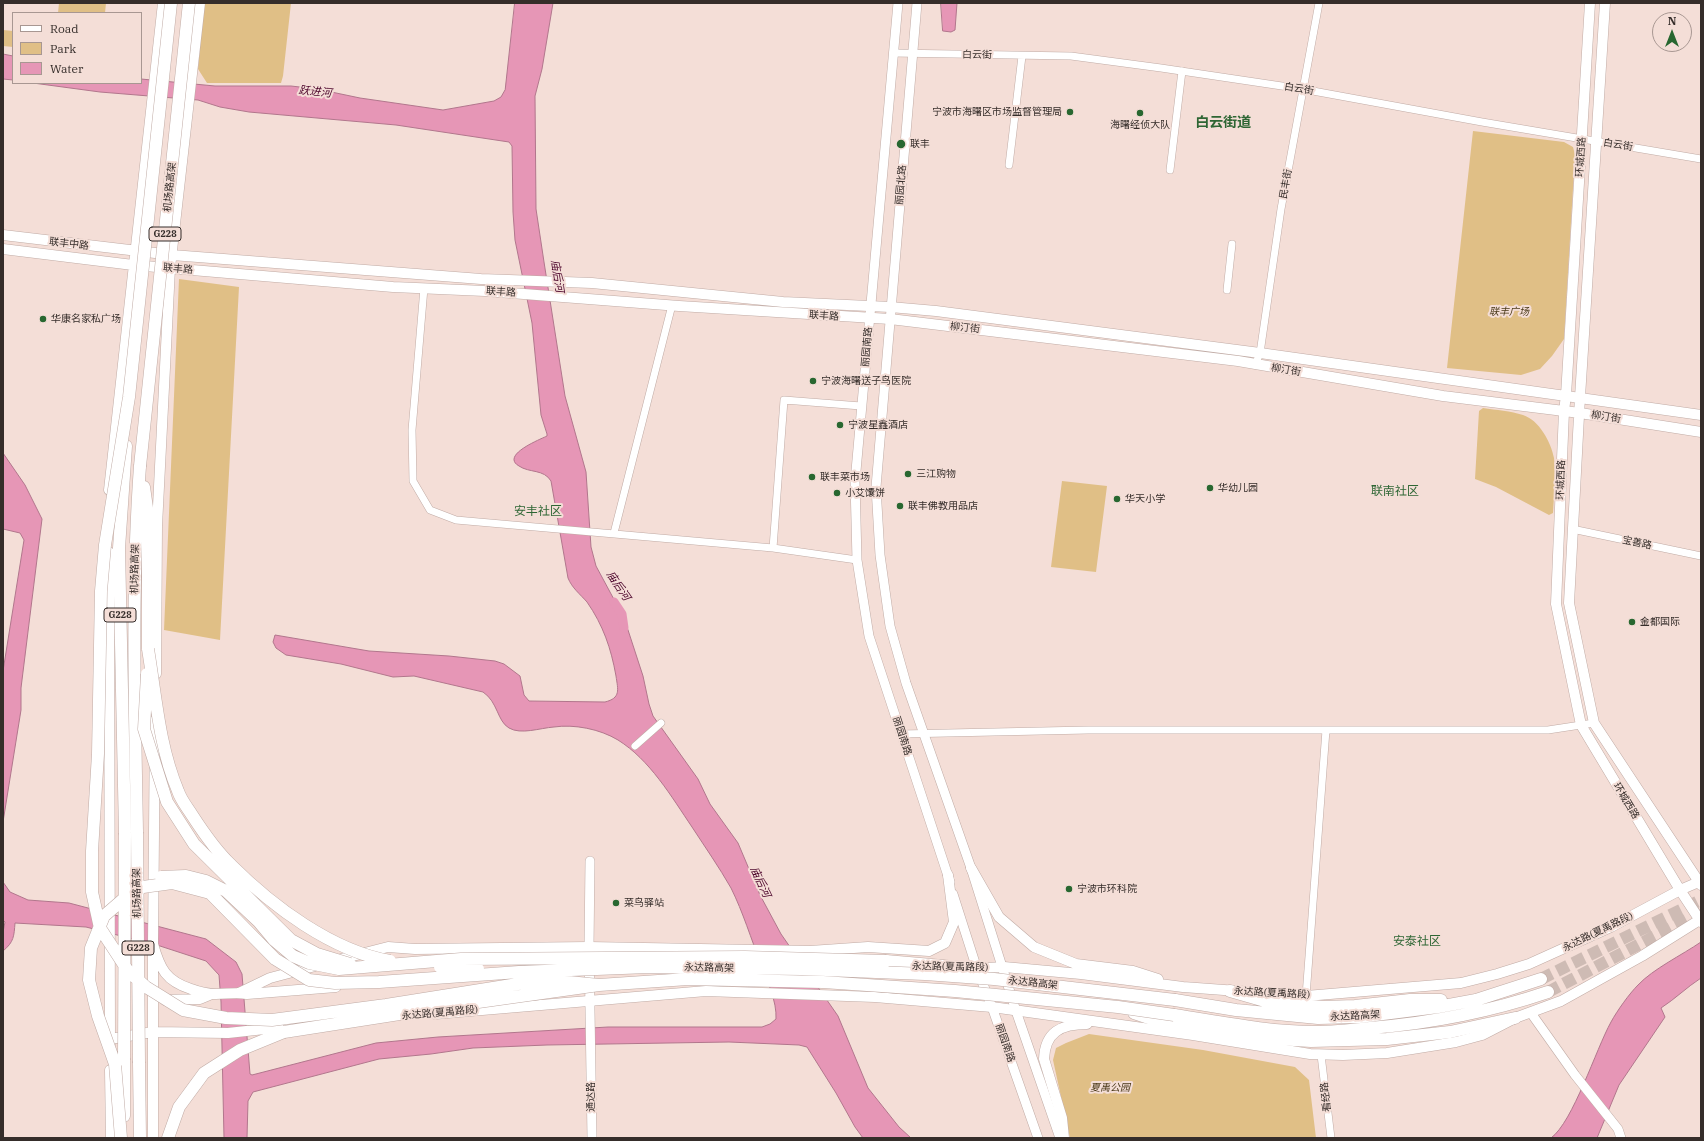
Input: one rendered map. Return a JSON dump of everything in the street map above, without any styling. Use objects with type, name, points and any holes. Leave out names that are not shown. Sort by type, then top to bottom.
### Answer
[{"type":"highway","name":"机场路高架","points":[[122,1138],[125,833],[119,548],[129,397],[172,3]]},
{"type":"highway","name":"机场路高架","points":[[140,1138],[134,613],[136,531],[140,466],[189,3]]},
{"type":"highway","points":[[129,397],[105,546],[101,591],[98,754],[92,851],[92,892],[100,928],[128,971],[146,987],[183,1010],[226,1018],[272,1020],[386,1005],[518,984],[558,981],[600,985]]},
{"type":"highway","points":[[140,466],[148,515],[148,649],[144,729],[167,802],[194,844],[291,940],[318,954],[359,967]]},
{"type":"highway","points":[[148,649],[163,745],[178,792],[202,830],[230,865],[279,908],[332,941],[377,958],[418,965],[519,972]]},
{"type":"highway","points":[[122,1138],[115,1064],[98,1016],[89,980],[91,948],[104,916],[148,879],[166,876],[186,876],[206,881],[226,891],[259,922],[274,940],[293,956],[309,963],[339,969],[461,959],[578,957],[745,957],[886,961],[977,969]]},
{"type":"highway","points":[[127,896],[143,887],[172,883],[210,893],[275,959],[309,980],[335,983],[379,982],[519,972]]},
{"type":"highway","name":"永达路高架","points":[[519,972],[648,966],[925,974],[994,979],[1175,1000],[1236,1010],[1318,1018],[1359,1017],[1476,1000],[1541,979]]},
{"type":"highway","name":"永达路高架","points":[[600,985],[688,979],[823,982],[955,991],[1118,1007],[1174,1020],[1275,1030],[1316,1032],[1414,1025],[1460,1017],[1517,1003],[1548,992]]},
{"type":"highway","points":[[168,1138],[179,1107],[204,1073],[240,1050],[284,1032],[457,1005],[600,985]]},
{"type":"highway","points":[[1230,990],[1272,1003],[1324,1007],[1355,1006],[1410,1000],[1476,1000]]},
{"type":"highway","points":[[1174,1020],[1261,1038],[1319,1041],[1395,1038],[1450,1032],[1515,1018]]},
{"type":"main road","points":[[111,1138],[109,485],[163,3]]},
{"type":"main road","points":[[153,1138],[153,913],[157,526],[170,268],[200,3]]},
{"type":"main road","name":"丽园北路","points":[[869,319],[898,3]]},
{"type":"main road","name":"丽园北路","points":[[890,319],[917,3]]},
{"type":"main road","name":"环城西路","points":[[1590,3],[1564,411],[1556,604],[1581,725],[1680,890],[1701,920]]},
{"type":"main road","name":"环城西路","points":[[1605,3],[1572,529],[1569,603],[1594,723],[1700,883]]},
{"type":"main road","name":"联丰中路","points":[[3,236],[135,252]]},
{"type":"main road","name":"联丰中路","points":[[3,249],[133,265]]},
{"type":"main road","name":"联丰路","points":[[135,252],[481,279],[592,283],[783,302],[870,306]]},
{"type":"main road","name":"联丰路","points":[[133,265],[424,288],[485,291],[869,319]]},
{"type":"main road","name":"柳汀街","points":[[870,306],[936,311],[1260,353],[1701,415]]},
{"type":"main road","name":"柳汀街","points":[[869,319],[890,319],[1255,365],[1444,396],[1580,413],[1701,432]]},
{"type":"main road","name":"丽园南路","points":[[869,319],[855,482],[857,560],[869,636],[948,875],[977,969],[992,1007],[1038,1138]]},
{"type":"main road","name":"丽园南路","points":[[890,319],[876,487],[880,555],[890,626],[906,683],[971,868],[1004,967],[1016,1011],[1060,1138]]},
{"type":"main road","name":"通达路","points":[[590,861],[589,965],[592,1138]]},
{"type":"main road","points":[[971,868],[999,917],[1034,947],[1076,964],[1133,971],[1182,987]]},
{"type":"main road","points":[[243,994],[270,978],[388,947],[416,949],[589,947],[810,951],[868,947],[929,951],[945,942],[954,922],[948,875]]},
{"type":"main road","name":"永达路(夏禹路段)","points":[[589,965],[726,962],[977,969],[1004,967],[1081,974],[1182,987],[1306,996],[1461,983],[1497,974],[1529,964],[1611,927],[1680,890],[1700,883]]},
{"type":"main road","points":[[992,1007],[1110,1023],[1321,1055],[1387,1053],[1456,1042],[1482,1035],[1515,1018],[1561,1001],[1642,956],[1701,920]]},
{"type":"main road","points":[[153,944],[157,958],[170,979],[178,985],[198,992],[214,994],[243,994],[589,965]]},
{"type":"main road","name":"永达路(夏禹路段)","points":[[110,1039],[153,1032],[228,1033],[590,1000],[706,992],[875,997],[992,1007]]},
{"type":"main road","points":[[153,1001],[200,999],[214,994]]},
{"type":"main road","points":[[1531,1013],[1575,1075],[1618,1129],[1621,1138]]},
{"type":"main road","points":[[1064,1138],[1062,1118],[1044,1059],[1046,1042],[1050,1035],[1057,1030],[1066,1027],[1079,1024],[1110,1023]]},
{"type":"street","name":"民丰街","points":[[1255,365],[1260,353],[1281,209],[1319,3]]},
{"type":"street","name":"白云街","points":[[893,52],[913,54],[1071,56],[1302,89],[1482,122],[1701,159]]},
{"type":"street","points":[[1009,165],[1022,56]]},
{"type":"street","points":[[1170,170],[1182,71]]},
{"type":"street","points":[[1227,290],[1232,244]]},
{"type":"street","points":[[424,288],[412,430],[413,481],[430,510],[456,520],[773,548],[857,560]]},
{"type":"street","points":[[616,533],[672,305]]},
{"type":"street","points":[[773,548],[784,400],[861,406]]},
{"type":"street","name":"宝善路","points":[[1572,529],[1701,556]]},
{"type":"street","points":[[635,746],[661,723]]},
{"type":"street","points":[[901,734],[1088,730],[1548,730],[1594,723]]},
{"type":"street","points":[[1306,996],[1326,730]]},
{"type":"street","name":"看经路","points":[[1321,1055],[1331,1138]]},
{"type":"green space","points":[[59,3],[106,3],[105,12],[58,12]]},
{"type":"green space","points":[[204,3],[291,3],[281,83],[207,83],[198,69]]},
{"type":"green space","points":[[3,30],[12,31],[12,47],[3,46]]},
{"type":"green space","name":"联丰广场","points":[[1473,131],[1564,142],[1573,147],[1575,155],[1564,339],[1552,356],[1540,369],[1521,375],[1447,368]]},
{"type":"green space","points":[[179,279],[239,287],[220,640],[164,630]]},
{"type":"green space","points":[[1483,408],[1523,415],[1534,422],[1543,432],[1550,445],[1554,458],[1555,479],[1553,513],[1549,515],[1496,487],[1475,479],[1479,411]]},
{"type":"green space","points":[[1062,481],[1107,486],[1096,572],[1051,567]]},
{"type":"green space","name":"夏禹公园","points":[[1089,1034],[1203,1050],[1295,1067],[1309,1080],[1316,1138],[1070,1138],[1053,1060],[1056,1048]]},
{"type":"water","name":"跃进河","points":[[515,3],[553,3],[542,69],[535,96],[536,209],[565,396],[586,472],[591,547],[596,566],[617,605],[628,630],[643,676],[653,716],[698,779],[710,804],[738,843],[760,895],[781,934],[838,1016],[868,1088],[899,1127],[911,1138],[863,1138],[807,1047],[799,1045],[729,1042],[547,1045],[473,1048],[379,1059],[253,1092],[248,1101],[247,1138],[224,1138],[219,975],[206,961],[160,946],[86,927],[15,923],[13,938],[3,951],[3,932],[5,922],[3,920],[3,882],[10,892],[28,900],[69,903],[206,939],[236,962],[242,974],[250,1074],[252,1075],[376,1043],[438,1037],[608,1027],[762,1027],[770,1024],[776,1019],[775,1005],[771,991],[731,888],[668,791],[650,768],[630,748],[611,736],[587,728],[562,726],[525,731],[514,730],[505,725],[492,701],[483,692],[414,676],[393,677],[341,664],[286,655],[276,648],[273,642],[275,635],[369,651],[449,656],[495,661],[504,664],[520,676],[524,695],[529,701],[605,702],[616,696],[618,689],[616,676],[606,637],[593,611],[574,588],[568,578],[551,481],[548,477],[523,468],[515,462],[515,457],[518,452],[530,444],[547,436],[547,434],[541,415],[532,323],[515,240],[512,146],[509,142],[396,125],[249,112],[220,107],[198,100],[100,92],[40,84],[142,84],[142,79],[215,86],[291,86],[443,110],[494,101],[501,97],[505,90]]},
{"type":"water","points":[[941,3],[957,3],[955,30],[951,32],[943,31]]},
{"type":"water","points":[[3,54],[12,56],[12,80],[3,79]]},
{"type":"water","points":[[3,453],[25,485],[42,519],[21,688],[21,710],[3,822],[3,671],[24,540],[20,533],[3,529]]},
{"type":"water","points":[[1701,942],[1701,978],[1661,1008],[1665,1017],[1619,1085],[1597,1138],[1551,1138],[1568,1117],[1605,1034],[1627,998],[1644,979]]},
{"type":"waterway","name":"庙后河","points":[[614,602],[622,614],[624,628]]},
{"type":"tunnel","points":[[1541,979],[1701,900]]},
{"type":"tunnel","points":[[1548,992],[1701,912]]},
{"type":"place","name":"宁波市海曙区市场监督管理局","points":[[1070,112]]},
{"type":"place","name":"海曙经侦大队","points":[[1140,113]]},
{"type":"place","name":"联丰","points":[[901,144]]},
{"type":"place","name":"华康名家私广场","points":[[43,319]]},
{"type":"place","name":"宁波海曙送子鸟医院","points":[[813,381]]},
{"type":"place","name":"宁波星鑫酒店","points":[[840,425]]},
{"type":"place","name":"三江购物","points":[[908,474]]},
{"type":"place","name":"联丰菜市场","points":[[812,477]]},
{"type":"place","name":"华幼儿园","points":[[1210,488]]},
{"type":"place","name":"小艾馕饼","points":[[837,493]]},
{"type":"place","name":"华天小学","points":[[1117,499]]},
{"type":"place","name":"联丰佛教用品店","points":[[900,506]]},
{"type":"place","name":"金都国际","points":[[1632,622]]},
{"type":"place","name":"宁波市环科院","points":[[1069,889]]},
{"type":"place","name":"菜鸟驿站","points":[[616,903]]},
{"type":"district","name":"白云街道","points":[[1223,123]]},
{"type":"district","name":"联南社区","points":[[1395,492]]},
{"type":"district","name":"安丰社区","points":[[538,512]]},
{"type":"district","name":"安泰社区","points":[[1417,942]]}]
